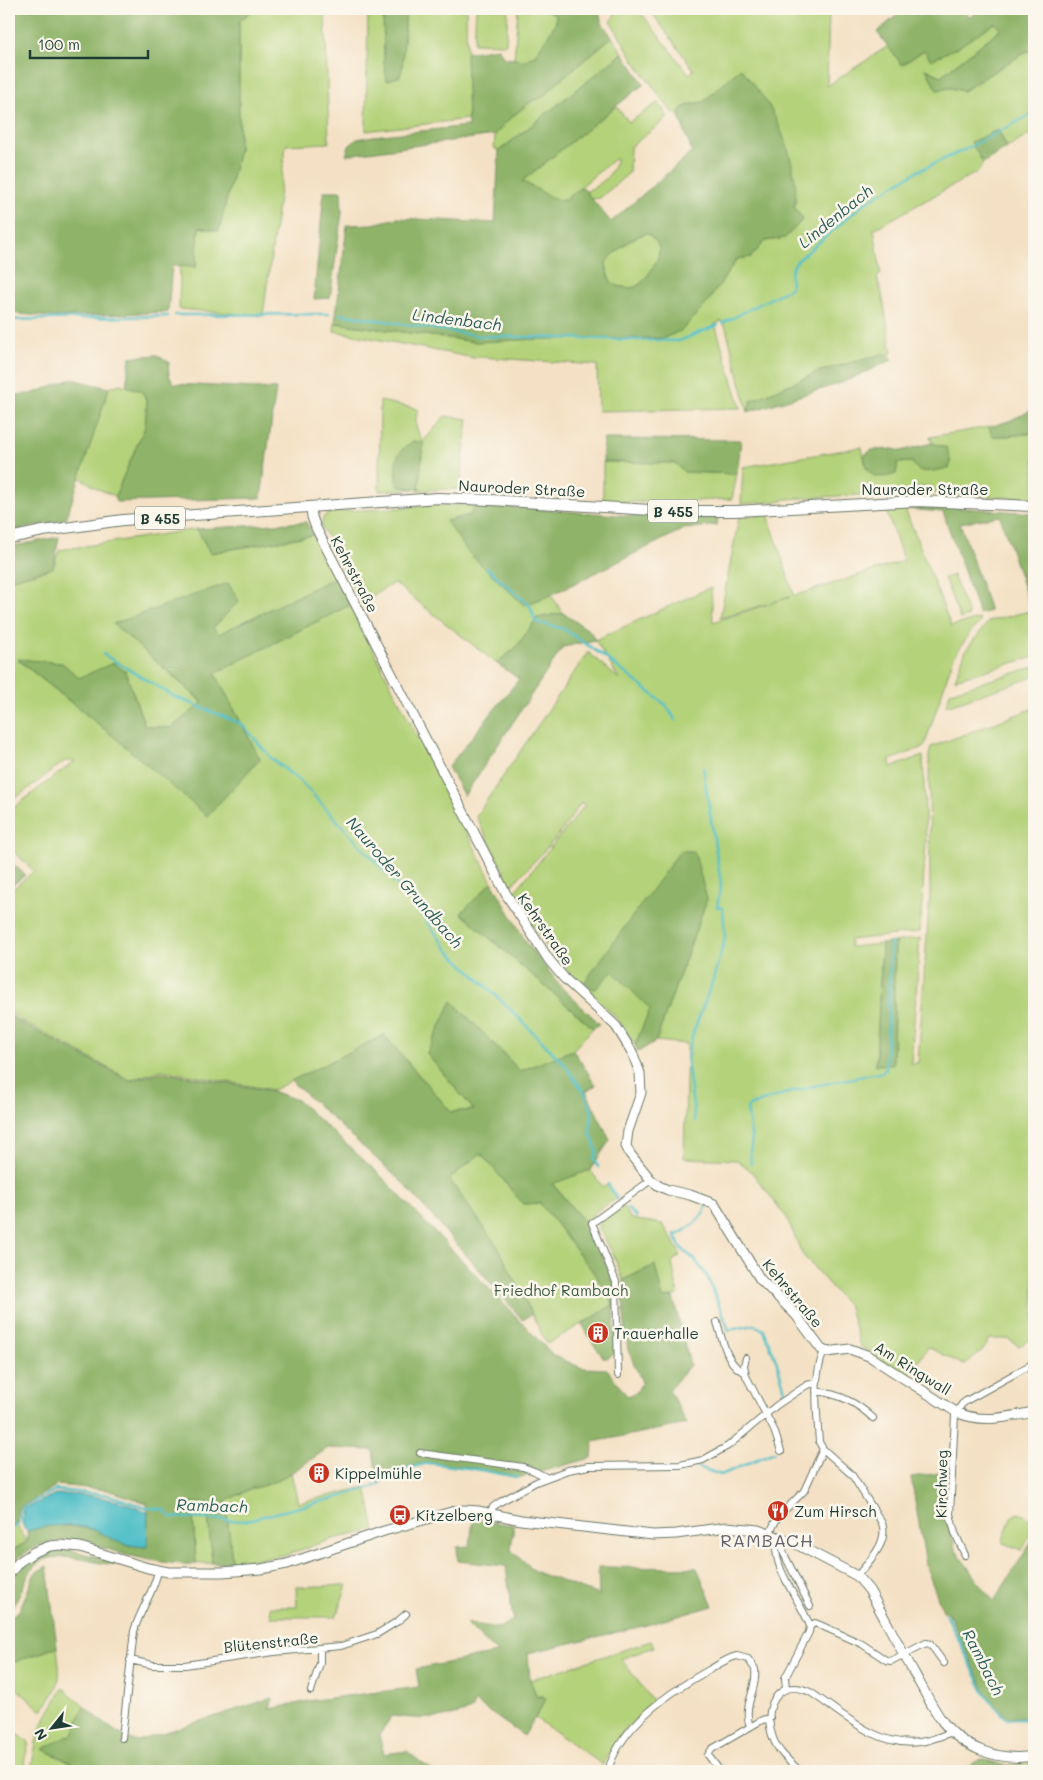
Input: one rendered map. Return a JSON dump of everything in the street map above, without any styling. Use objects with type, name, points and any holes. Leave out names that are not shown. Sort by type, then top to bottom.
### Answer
[{"type":"main road","name":"Nauroder Straße","points":[[9,538],[43,531],[123,520],[438,498],[685,512],[917,501],[1034,506]]},
{"type":"street","name":"Kehrstraße","points":[[312,507],[312,517],[316,528],[506,894],[549,960],[564,978],[616,1026],[632,1052],[640,1073],[641,1093],[628,1131],[626,1146],[630,1154],[651,1180],[668,1190],[690,1195],[714,1204],[760,1279],[796,1316],[818,1346],[824,1351]]},
{"type":"street","points":[[618,1375],[616,1282],[592,1223],[651,1180]]},
{"type":"street","points":[[717,1322],[732,1361],[742,1372],[745,1372]]},
{"type":"street","name":"Am Ringwall","points":[[824,1351],[850,1349],[869,1356],[956,1412],[968,1417],[980,1419],[1034,1412]]},
{"type":"street","points":[[824,1351],[817,1371],[816,1383],[819,1442],[823,1449],[852,1475],[885,1530],[879,1548],[857,1576]]},
{"type":"street","points":[[746,1358],[745,1372],[776,1434],[782,1451]]},
{"type":"street","points":[[956,1412],[966,1401],[1034,1363]]},
{"type":"street","points":[[490,1513],[493,1507],[500,1502],[546,1478],[568,1470],[589,1466],[641,1467],[697,1463],[728,1446],[765,1414],[807,1385],[816,1383]]},
{"type":"street","points":[[816,1391],[849,1400],[873,1418]]},
{"type":"street","name":"Kirchweg","points":[[956,1412],[950,1514],[955,1533],[965,1555]]},
{"type":"street","points":[[786,1688],[785,1678],[809,1632],[810,1626],[781,1568],[776,1550],[777,1518],[804,1490],[823,1449]]},
{"type":"street","points":[[420,1453],[523,1467],[546,1478]]},
{"type":"street","points":[[9,1574],[19,1562],[34,1552],[42,1548],[60,1545],[80,1547],[158,1571],[187,1573],[244,1571],[268,1568],[299,1560],[384,1531],[455,1511],[472,1510],[521,1520],[653,1535],[736,1527],[777,1536],[857,1576],[869,1590],[940,1718],[952,1732],[968,1744],[986,1753],[1011,1758],[1034,1756]]},
{"type":"street","points":[[777,1536],[782,1545],[786,1560],[810,1606]]},
{"type":"street","points":[[122,1738],[130,1660],[137,1621],[154,1586],[158,1571]]},
{"type":"street","name":"Blütenstraße","points":[[130,1660],[153,1665],[185,1665],[274,1652],[342,1646],[366,1639],[388,1628],[406,1614]]},
{"type":"street","points":[[810,1626],[820,1625],[862,1644],[886,1660],[891,1661],[926,1643],[930,1644],[944,1663]]},
{"type":"street","points":[[311,1691],[320,1663],[320,1648]]},
{"type":"street","points":[[608,1771],[612,1760],[626,1738],[656,1705],[690,1681],[737,1656],[748,1659],[755,1669],[753,1687],[746,1713],[750,1728]]},
{"type":"street","points":[[800,1771],[777,1747],[771,1732],[770,1718],[774,1701],[786,1688],[797,1687],[810,1692],[868,1731],[888,1740],[917,1743],[952,1732]]},
{"type":"street","points":[[720,1771],[708,1755],[712,1750],[762,1720],[770,1718]]},
{"type":"green space","points":[[9,9],[254,9],[239,21],[239,149],[219,231],[199,227],[196,267],[172,266],[168,312],[52,317],[9,313]]},
{"type":"green space","points":[[254,9],[325,9],[329,143],[286,145],[263,316],[179,309],[180,265],[196,266],[199,227],[219,230],[239,149],[239,21]]},
{"type":"green space","points":[[368,9],[383,9],[384,63],[399,76],[402,69],[406,9],[466,9],[468,119],[366,131]]},
{"type":"green space","points":[[383,9],[406,9],[402,69],[400,76],[387,81],[384,63]]},
{"type":"green space","points":[[476,9],[508,9],[506,44],[474,43]]},
{"type":"green space","points":[[518,9],[546,9],[556,15],[556,23],[535,55],[526,60],[514,59]]},
{"type":"green space","points":[[546,9],[598,9],[602,23],[612,37],[560,80],[543,97],[532,101],[509,119],[495,135],[346,155],[349,146],[357,139],[468,126],[466,53],[498,48],[504,58],[526,60],[535,55],[556,23],[556,15]]},
{"type":"green space","points":[[615,9],[638,9],[689,74],[694,70],[649,9],[829,9],[827,86],[888,46],[902,65],[924,50],[958,47],[995,22],[1001,29],[941,76],[927,70],[937,90],[951,88],[963,91],[1025,52],[1034,50],[1034,132],[1007,148],[998,130],[972,142],[983,163],[979,171],[874,229],[881,274],[877,278],[882,293],[892,353],[821,371],[751,401],[748,412],[726,328],[722,321],[715,324],[741,408],[598,411],[597,365],[474,358],[334,331],[335,323],[477,342],[539,339],[664,338],[682,330],[707,303],[737,259],[751,257],[765,241],[785,238],[803,219],[794,208],[796,201],[768,105],[741,69],[703,102],[682,108],[679,116],[670,110],[635,62],[611,22]]},
{"type":"green space","points":[[904,9],[962,9],[969,17],[983,9],[1034,9],[1034,50],[1025,52],[963,91],[951,88],[937,90],[926,69],[941,76],[1001,29],[995,23],[958,47],[931,60],[924,50],[902,65],[877,32]]},
{"type":"green space","points":[[612,37],[623,53],[499,151],[494,148],[495,135],[509,119],[532,101],[543,97],[560,80]]},
{"type":"green space","points":[[623,53],[644,84],[522,181],[554,199],[565,200],[582,187],[611,222],[692,152],[679,116],[682,108],[703,102],[741,68],[763,96],[780,129],[793,169],[796,196],[794,208],[803,219],[785,238],[765,241],[751,257],[737,259],[707,303],[682,330],[664,338],[539,339],[477,342],[335,323],[347,225],[373,224],[397,218],[495,223],[499,151]],"holes":[[[647,233],[654,239],[659,248],[658,258],[648,276],[639,285],[632,288],[612,283],[608,276],[606,262],[630,241]]]},
{"type":"green space","points":[[659,102],[668,118],[630,147],[629,173],[600,198],[591,199],[585,192],[606,179],[617,158],[565,200],[554,199],[522,181],[616,106],[629,122]]},
{"type":"green space","points":[[998,130],[1007,148],[983,163],[971,142]]},
{"type":"green space","points":[[324,191],[341,191],[342,213],[330,298],[314,299]]},
{"type":"green space","points":[[647,233],[656,241],[659,248],[658,258],[652,270],[635,287],[629,288],[612,283],[608,276],[606,262],[630,241]]},
{"type":"green space","points":[[882,354],[888,355],[892,360],[841,383],[748,412],[751,401],[821,371]]},
{"type":"green space","points":[[157,355],[169,362],[169,374],[175,384],[276,389],[261,498],[116,502],[115,496],[145,427],[147,402],[142,391],[126,386],[130,357]]},
{"type":"green space","points":[[72,379],[109,388],[66,519],[9,532],[9,395],[31,394]]},
{"type":"green space","points":[[120,384],[142,391],[147,402],[145,427],[115,496],[98,489],[79,477],[109,388]]},
{"type":"green space","points":[[380,401],[418,409],[416,426],[423,442],[445,416],[468,419],[460,489],[419,490],[423,443],[398,486],[414,489],[379,491]]},
{"type":"green space","points":[[1034,409],[1034,433],[992,436],[989,427],[1009,421]]},
{"type":"green space","points":[[989,427],[992,436],[1034,433],[1034,499],[933,493],[930,486],[910,488],[910,492],[786,499],[782,501],[741,504],[743,467],[862,447],[866,468],[896,474],[897,463],[912,462],[947,448],[932,443],[930,437]]},
{"type":"green space","points":[[603,439],[741,440],[737,474],[684,472],[675,463],[603,462]]},
{"type":"green space","points":[[414,441],[423,443],[419,490],[398,486],[396,471],[397,460],[402,450]]},
{"type":"green space","points":[[932,443],[947,448],[951,463],[949,468],[923,471],[918,470],[912,462],[898,463],[896,474],[877,477],[870,472],[865,462],[864,455],[872,450],[893,449],[901,451]]},
{"type":"green space","points":[[603,462],[675,463],[684,472],[737,474],[732,499],[679,502],[603,502]]},
{"type":"green space","points":[[439,505],[475,505],[470,515],[524,605],[551,595],[563,613],[537,618],[515,649],[496,663],[394,583],[361,602],[321,525],[323,517],[331,512]]},
{"type":"green space","points":[[475,505],[633,516],[718,518],[717,525],[684,529],[551,595],[524,605],[468,552],[446,521],[470,515]]},
{"type":"green space","points":[[945,507],[1034,513],[1034,603],[1029,604],[1000,516],[960,523],[990,611],[979,614],[943,512],[905,509]]},
{"type":"green space","points":[[905,509],[951,626],[979,619],[980,622],[969,634],[953,659],[924,747],[890,760],[891,767],[923,756],[926,842],[920,932],[850,940],[850,947],[882,944],[876,1065],[893,1064],[895,942],[920,938],[911,1063],[918,1063],[930,892],[929,756],[931,747],[1034,708],[1034,1338],[1019,1346],[1008,1339],[989,1339],[984,1349],[964,1365],[928,1347],[909,1377],[860,1346],[849,1307],[802,1254],[787,1218],[751,1171],[737,1160],[684,1158],[687,1044],[656,1041],[707,899],[612,970],[650,1009],[635,1045],[611,1012],[581,987],[546,946],[512,895],[585,805],[581,803],[557,837],[511,886],[476,816],[588,652],[620,680],[595,640],[711,587],[713,622],[790,597],[720,618],[739,517],[768,514],[794,596],[904,561],[886,511]]},
{"type":"green space","points":[[306,522],[313,535],[210,553],[197,529]]},
{"type":"green space","points":[[197,529],[210,553],[313,535],[336,577],[219,634],[213,628],[114,624],[203,703],[171,728],[145,726],[125,671],[79,678],[62,663],[18,660],[108,732],[260,759],[215,673],[350,605],[492,882],[461,913],[593,1028],[573,1050],[520,1071],[452,1001],[427,1054],[474,1110],[451,1112],[384,1035],[273,1090],[161,1070],[130,1080],[20,1020],[9,1010],[9,892],[34,871],[9,847],[9,811],[75,761],[65,761],[9,803],[9,580],[53,568],[59,550]]},
{"type":"green space","points":[[59,537],[53,568],[9,580],[9,547]]},
{"type":"green space","points":[[953,575],[969,616],[960,619],[944,578]]},
{"type":"green space","points":[[336,577],[350,605],[215,673],[260,759],[207,816],[18,659],[62,663],[79,678],[113,663],[125,671],[145,726],[171,728],[203,702],[113,624],[228,583],[239,601],[213,628],[219,634]]},
{"type":"green space","points":[[1034,610],[1034,657],[955,679],[966,650],[989,621]]},
{"type":"green space","points":[[563,613],[590,631],[595,640],[563,647],[464,796],[448,767],[519,679],[496,663],[515,649],[537,618]]},
{"type":"green space","points":[[1034,667],[1034,677],[946,706],[950,692]]},
{"type":"green space","points":[[680,851],[694,851],[707,899],[656,1041],[638,1052],[635,1045],[650,1009],[612,971],[596,989],[581,987]]},
{"type":"green space","points":[[9,859],[25,875],[9,888]]},
{"type":"green space","points":[[492,882],[526,942],[562,988],[600,1024],[593,1028],[461,913]]},
{"type":"green space","points":[[895,942],[893,1064],[876,1065],[882,944]]},
{"type":"green space","points":[[452,1001],[520,1071],[573,1050],[596,1085],[586,1091],[610,1140],[590,1170],[552,1184],[585,1223],[614,1281],[615,1353],[608,1358],[604,1358],[596,1348],[582,1324],[613,1305],[597,1277],[540,1203],[523,1204],[481,1153],[449,1179],[498,1247],[532,1314],[523,1320],[403,1183],[291,1081],[384,1035],[451,1112],[474,1110],[427,1054]]},
{"type":"green space","points":[[9,1013],[18,1021],[130,1081],[161,1072],[272,1091],[297,1100],[377,1172],[554,1356],[582,1368],[607,1369],[627,1396],[636,1393],[642,1382],[628,1350],[624,1317],[623,1280],[655,1265],[663,1299],[673,1297],[690,1365],[669,1390],[687,1424],[593,1442],[592,1458],[517,1478],[475,1468],[429,1463],[390,1472],[378,1484],[373,1450],[328,1448],[291,1473],[269,1484],[250,1489],[226,1501],[232,1562],[212,1563],[207,1502],[192,1503],[196,1564],[178,1564],[153,1560],[127,1555],[82,1542],[62,1541],[52,1542],[32,1549],[16,1560],[9,1568],[9,1552],[27,1542],[28,1531],[42,1526],[55,1525],[95,1530],[126,1545],[146,1547],[148,1512],[147,1503],[107,1490],[57,1485],[18,1509],[16,1524],[9,1528]]},
{"type":"green space","name":"Friedhof Rambach","points":[[481,1153],[523,1204],[540,1203],[597,1277],[614,1305],[547,1344],[498,1247],[449,1179]]},
{"type":"green space","points":[[590,1170],[603,1187],[608,1185],[617,1198],[598,1210],[585,1223],[552,1183]]},
{"type":"green space","points":[[622,1205],[631,1219],[663,1224],[681,1255],[672,1262],[678,1295],[663,1299],[654,1265],[623,1280],[612,1252],[599,1228],[601,1220]]},
{"type":"green space","points":[[948,1472],[946,1508],[955,1549],[983,1589],[994,1601],[1032,1541],[1034,1532],[1034,1713],[1030,1716],[1023,1718],[1008,1717],[994,1705],[986,1693],[948,1612],[943,1611],[927,1570],[911,1477]]},
{"type":"green space","points":[[291,1473],[298,1503],[366,1487],[375,1530],[333,1539],[286,1555],[232,1562],[226,1501],[250,1489],[269,1484]]},
{"type":"green space","points":[[192,1502],[207,1502],[212,1563],[196,1564]]},
{"type":"green space","points":[[1018,1513],[1030,1519],[1032,1524],[1031,1534],[1022,1550],[1003,1543],[1011,1517]]},
{"type":"green space","points":[[473,1520],[514,1525],[511,1550],[536,1572],[599,1595],[598,1567],[697,1568],[713,1606],[643,1626],[528,1653],[530,1680],[537,1697],[542,1696],[546,1699],[524,1736],[475,1702],[471,1710],[441,1718],[392,1716],[379,1735],[384,1754],[407,1751],[432,1771],[88,1771],[43,1749],[74,1733],[84,1706],[116,1731],[138,1741],[272,1698],[270,1709],[314,1700],[419,1687],[416,1669],[497,1653],[466,1623],[499,1628],[513,1620],[506,1566],[458,1561],[457,1547],[470,1546]]},
{"type":"green space","points":[[16,1524],[27,1542],[9,1552],[9,1528]]},
{"type":"green space","points":[[61,1550],[70,1550],[119,1563],[119,1565],[69,1557],[50,1558],[42,1561],[29,1574],[18,1598],[9,1610],[9,1585],[20,1567],[35,1557]]},
{"type":"green space","points":[[47,1566],[57,1647],[9,1664],[9,1618],[19,1611],[35,1573]]},
{"type":"green space","points":[[347,1585],[336,1617],[271,1617],[270,1607],[297,1607],[296,1587]]},
{"type":"green space","points":[[651,1641],[654,1647],[621,1659],[653,1701],[618,1738],[603,1765],[535,1718],[546,1699],[542,1695],[537,1697],[530,1680]]},
{"type":"green space","points":[[57,1647],[59,1675],[57,1687],[42,1711],[9,1682],[9,1664]]},
{"type":"green space","points":[[63,1688],[84,1706],[74,1733],[44,1750],[87,1771],[31,1771],[36,1742],[42,1725]]},
{"type":"green space","points":[[9,1728],[29,1742],[24,1762],[26,1764],[25,1771],[9,1771]]},
{"type":"green space","points":[[981,1759],[1004,1765],[992,1771],[959,1771]]},
{"type":"green space","points":[[1034,1763],[1034,1771],[992,1771],[1004,1765]]},
{"type":"water","points":[[55,1494],[102,1498],[125,1503],[148,1512],[147,1547],[124,1544],[97,1531],[78,1526],[53,1526],[28,1531],[24,1529],[22,1522],[23,1510]]},
{"type":"waterway","name":"Lindenbach","points":[[723,323],[789,289],[791,287],[792,270],[797,261],[866,202],[916,172],[964,150],[1034,113]]},
{"type":"waterway","name":"Lindenbach","points":[[175,315],[329,314]]},
{"type":"waterway","name":"Lindenbach","points":[[340,314],[480,336],[679,341],[718,325]]},
{"type":"waterway","name":"Lindenbach","points":[[9,320],[168,316]]},
{"type":"waterway","points":[[487,568],[530,606],[536,622],[564,629],[602,655],[666,705],[676,721]]},
{"type":"waterway","name":"Nauroder Grundbach","points":[[103,654],[175,697],[242,724],[271,758],[302,783],[403,891],[450,952],[565,1065],[585,1094],[592,1111],[590,1131],[597,1152],[594,1158],[598,1167]]},
{"type":"waterway","points":[[695,1121],[687,1059],[693,1033],[713,980],[725,938],[723,908],[717,907],[721,884],[703,768]]},
{"type":"waterway","points":[[751,1164],[750,1152],[752,1141],[747,1108],[749,1106],[798,1090],[883,1072],[886,1069],[891,943]]},
{"type":"waterway","points":[[608,1184],[617,1199]]},
{"type":"waterway","points":[[677,1235],[695,1223],[707,1206]]},
{"type":"waterway","points":[[627,1208],[636,1217]]},
{"type":"waterway","points":[[675,1234],[680,1247],[696,1261],[708,1278],[729,1330],[754,1325],[764,1330],[777,1363],[786,1394]]},
{"type":"waterway","name":"Rambach","points":[[698,1467],[721,1475],[774,1452]]},
{"type":"waterway","name":"Rambach","points":[[9,1530],[18,1525],[21,1509],[55,1490],[108,1495],[145,1507],[165,1510],[170,1517],[244,1521],[378,1485],[391,1472],[429,1463],[517,1477]]},
{"type":"waterway","name":"Rambach","points":[[946,1614],[985,1694],[994,1705],[1007,1719],[1025,1719],[1034,1715]]},
{"type":"place","name":"Trauerhalle","points":[[598,1333]]},
{"type":"place","name":"Kippelmühle","points":[[319,1473]]},
{"type":"place","name":"Zum Hirsch","points":[[778,1511]]},
{"type":"place","name":"Kitzelberg","points":[[400,1515]]},
{"type":"district","name":"RAMBACH","points":[[767,1540]]}]
